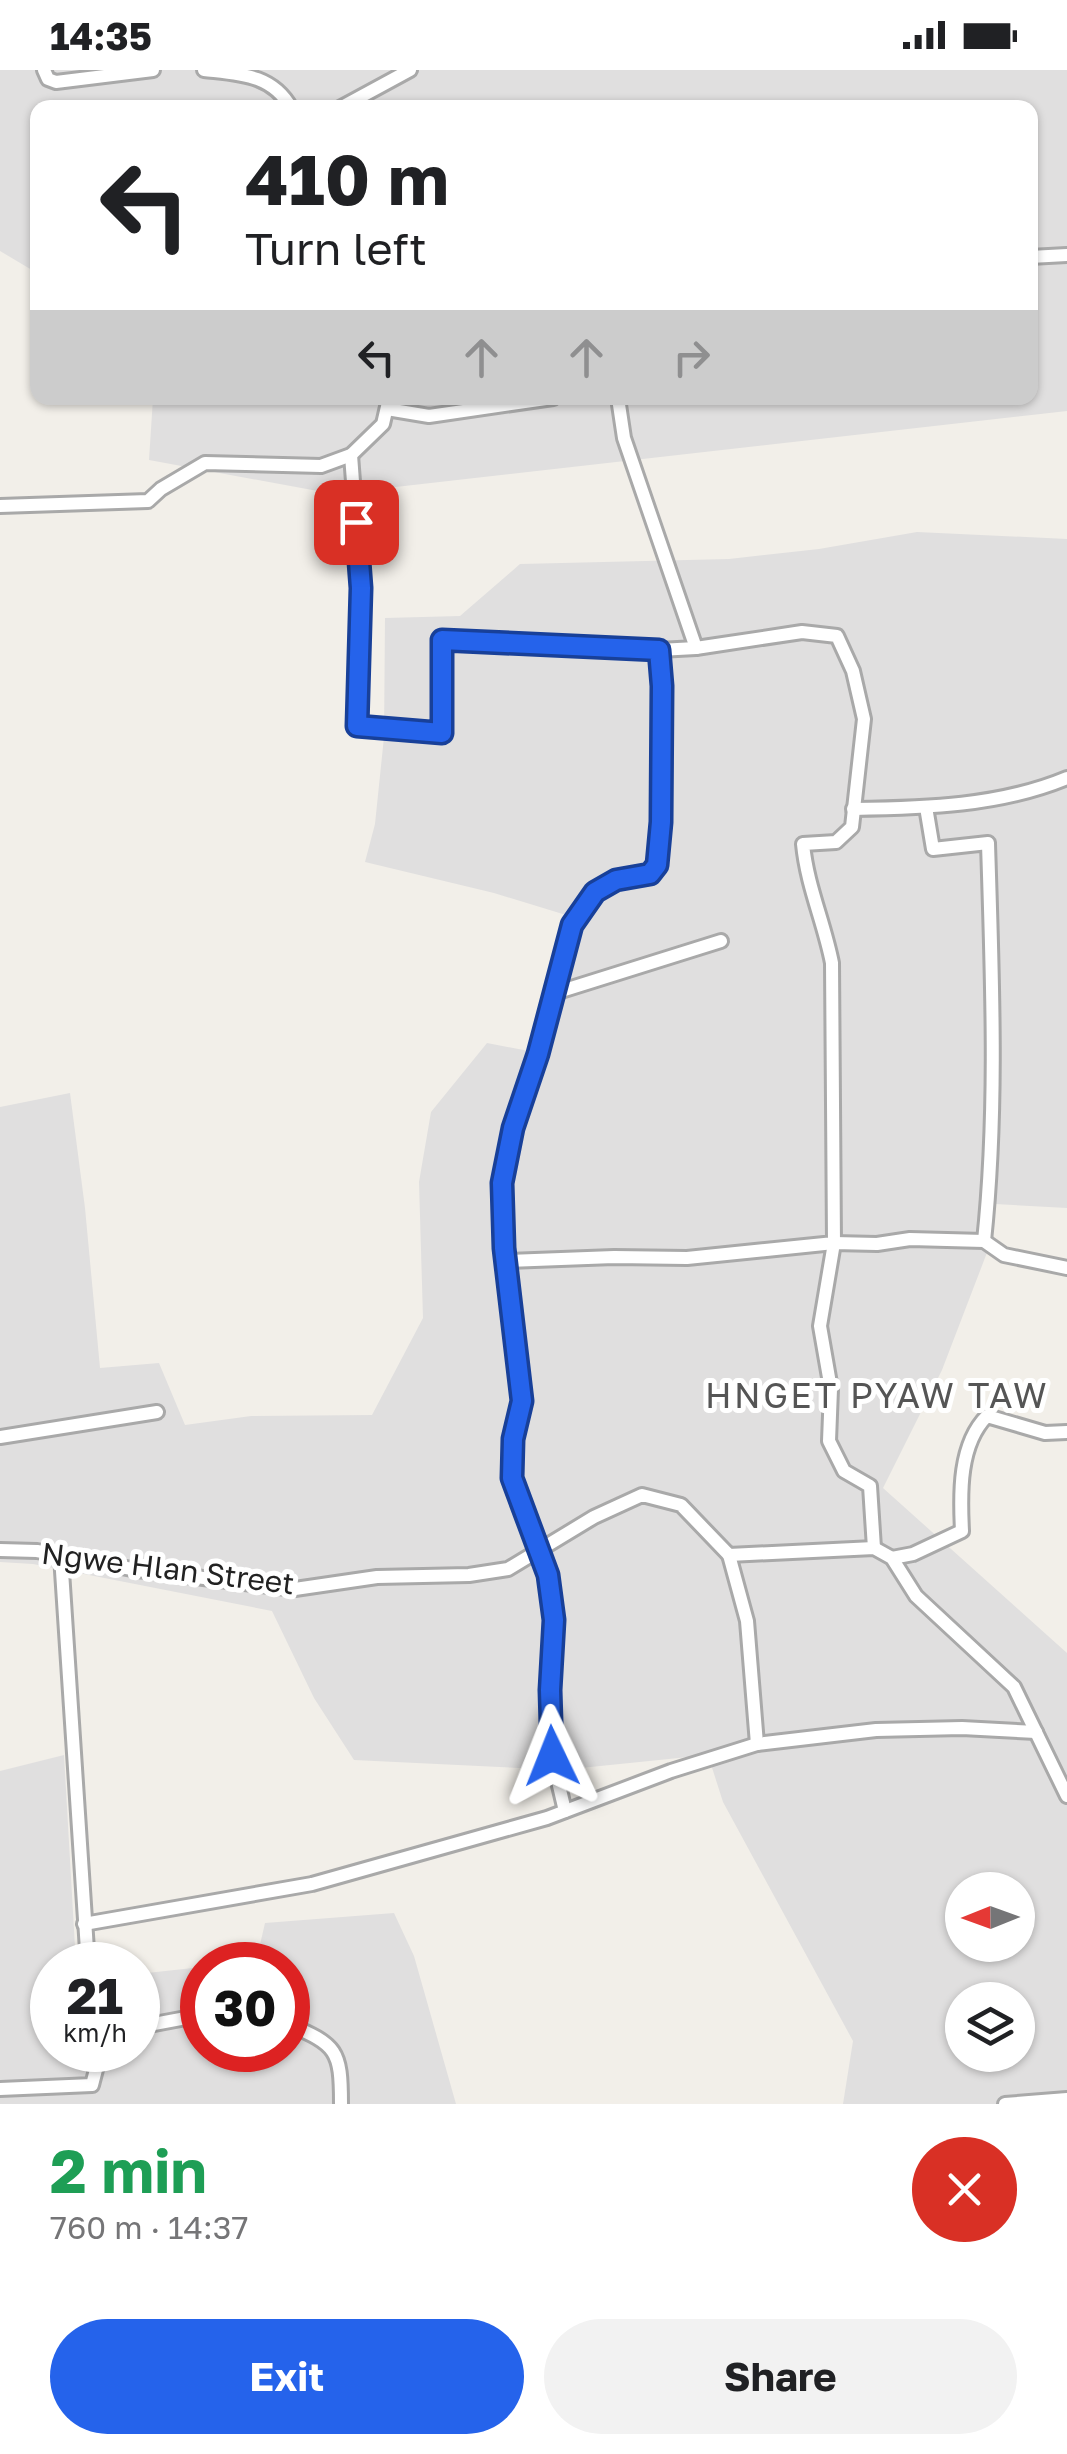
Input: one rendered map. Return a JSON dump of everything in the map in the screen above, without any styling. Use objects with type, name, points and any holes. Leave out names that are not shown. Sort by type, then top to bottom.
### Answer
[{"type":"street","points":[[44,70],[56,82],[153,70]]},
{"type":"street","points":[[204,70],[248,75],[267,82],[286,100]]},
{"type":"street","points":[[351,100],[384,77],[410,70]]},
{"type":"street","points":[[1038,257],[1067,255]]},
{"type":"street","points":[[0,506],[148,500],[205,462],[321,466],[351,455],[383,424],[388,405]]},
{"type":"street","points":[[394,405],[429,416],[505,405]]},
{"type":"street","points":[[619,405],[624,438],[696,648]]},
{"type":"street","points":[[351,455],[361,588],[357,726],[442,733],[442,640],[659,650],[802,632],[837,636],[853,671],[864,719],[852,827],[836,842],[803,844],[812,900],[825,927],[832,964],[834,1243],[820,1326],[831,1389],[829,1440],[844,1471],[870,1486],[874,1548]]},
{"type":"street","points":[[565,1811],[552,1756],[550,1664],[554,1620],[541,1550],[512,1478],[513,1439],[522,1401],[506,1261],[502,1183],[513,1128],[572,925],[595,892],[616,880],[650,874],[657,865],[661,822],[659,650]]},
{"type":"street","points":[[854,809],[926,808],[1041,789],[1067,778]]},
{"type":"street","points":[[926,808],[933,849],[988,843],[991,1156],[984,1241]]},
{"type":"street","points":[[555,994],[722,941]]},
{"type":"street","points":[[506,1261],[687,1258],[910,1239],[984,1241],[1004,1254],[1067,1268]]},
{"type":"street","points":[[0,1437],[157,1412]]},
{"type":"street","points":[[892,1558],[913,1554],[962,1531],[960,1491],[970,1443],[975,1428],[987,1416],[1045,1433],[1067,1432]]},
{"type":"street","name":"Ngwe Hlan Street","points":[[0,1550],[37,1551],[138,1570],[296,1589],[377,1577],[469,1575],[508,1569],[594,1517],[642,1496],[681,1506],[730,1555]]},
{"type":"street","points":[[757,1744],[747,1621],[730,1555],[874,1548],[892,1558],[916,1596],[1014,1688],[1067,1796]]},
{"type":"street","points":[[61,1556],[86,1942]]},
{"type":"street","points":[[84,1924],[312,1884],[565,1811],[671,1770],[757,1744],[876,1730],[962,1728],[1036,1732]]},
{"type":"street","points":[[310,2034],[325,2040],[341,2065],[341,2104]]},
{"type":"street","points":[[0,2089],[92,2084],[95,2072]]},
{"type":"street","points":[[1005,2104],[1067,2099]]},
{"type":"shaded area","points":[[0,70],[1067,70],[1067,411],[334,494],[149,460],[153,405],[1038,405],[1038,100],[30,100],[30,269],[0,251]]},
{"type":"shaded area","points":[[917,532],[1067,539],[1067,1208],[995,1204],[988,1250],[942,1370],[883,1488],[1067,1653],[1067,2104],[843,2104],[853,2041],[723,1802],[708,1755],[561,1770],[354,1760],[314,1698],[272,1611],[33,1564],[0,1562],[0,1107],[70,1093],[100,1368],[159,1363],[185,1425],[251,1416],[372,1415],[423,1318],[419,1182],[431,1112],[487,1043],[534,1052],[566,915],[365,862],[375,824],[384,737],[385,618],[460,616],[520,564],[729,559]]},
{"type":"shaded area","points":[[64,1755],[75,1942],[30,1942],[30,2072],[160,2072],[160,1972],[180,1969],[180,2072],[310,2072],[310,1942],[261,1942],[265,1923],[394,1913],[414,1956],[456,2104],[0,2104],[0,1771]]},
{"type":"district","name":"HNGET PYAW TAW","points":[[877,1396]]},
{"type":"route","points":[[356,522],[361,588],[357,726],[442,733],[442,640],[659,650],[661,822],[657,865],[650,874],[616,880],[595,892],[572,925],[538,1054],[513,1128],[502,1183],[504,1248],[522,1401],[513,1439],[512,1478],[548,1575],[554,1620],[550,1664],[552,1756]]}]
